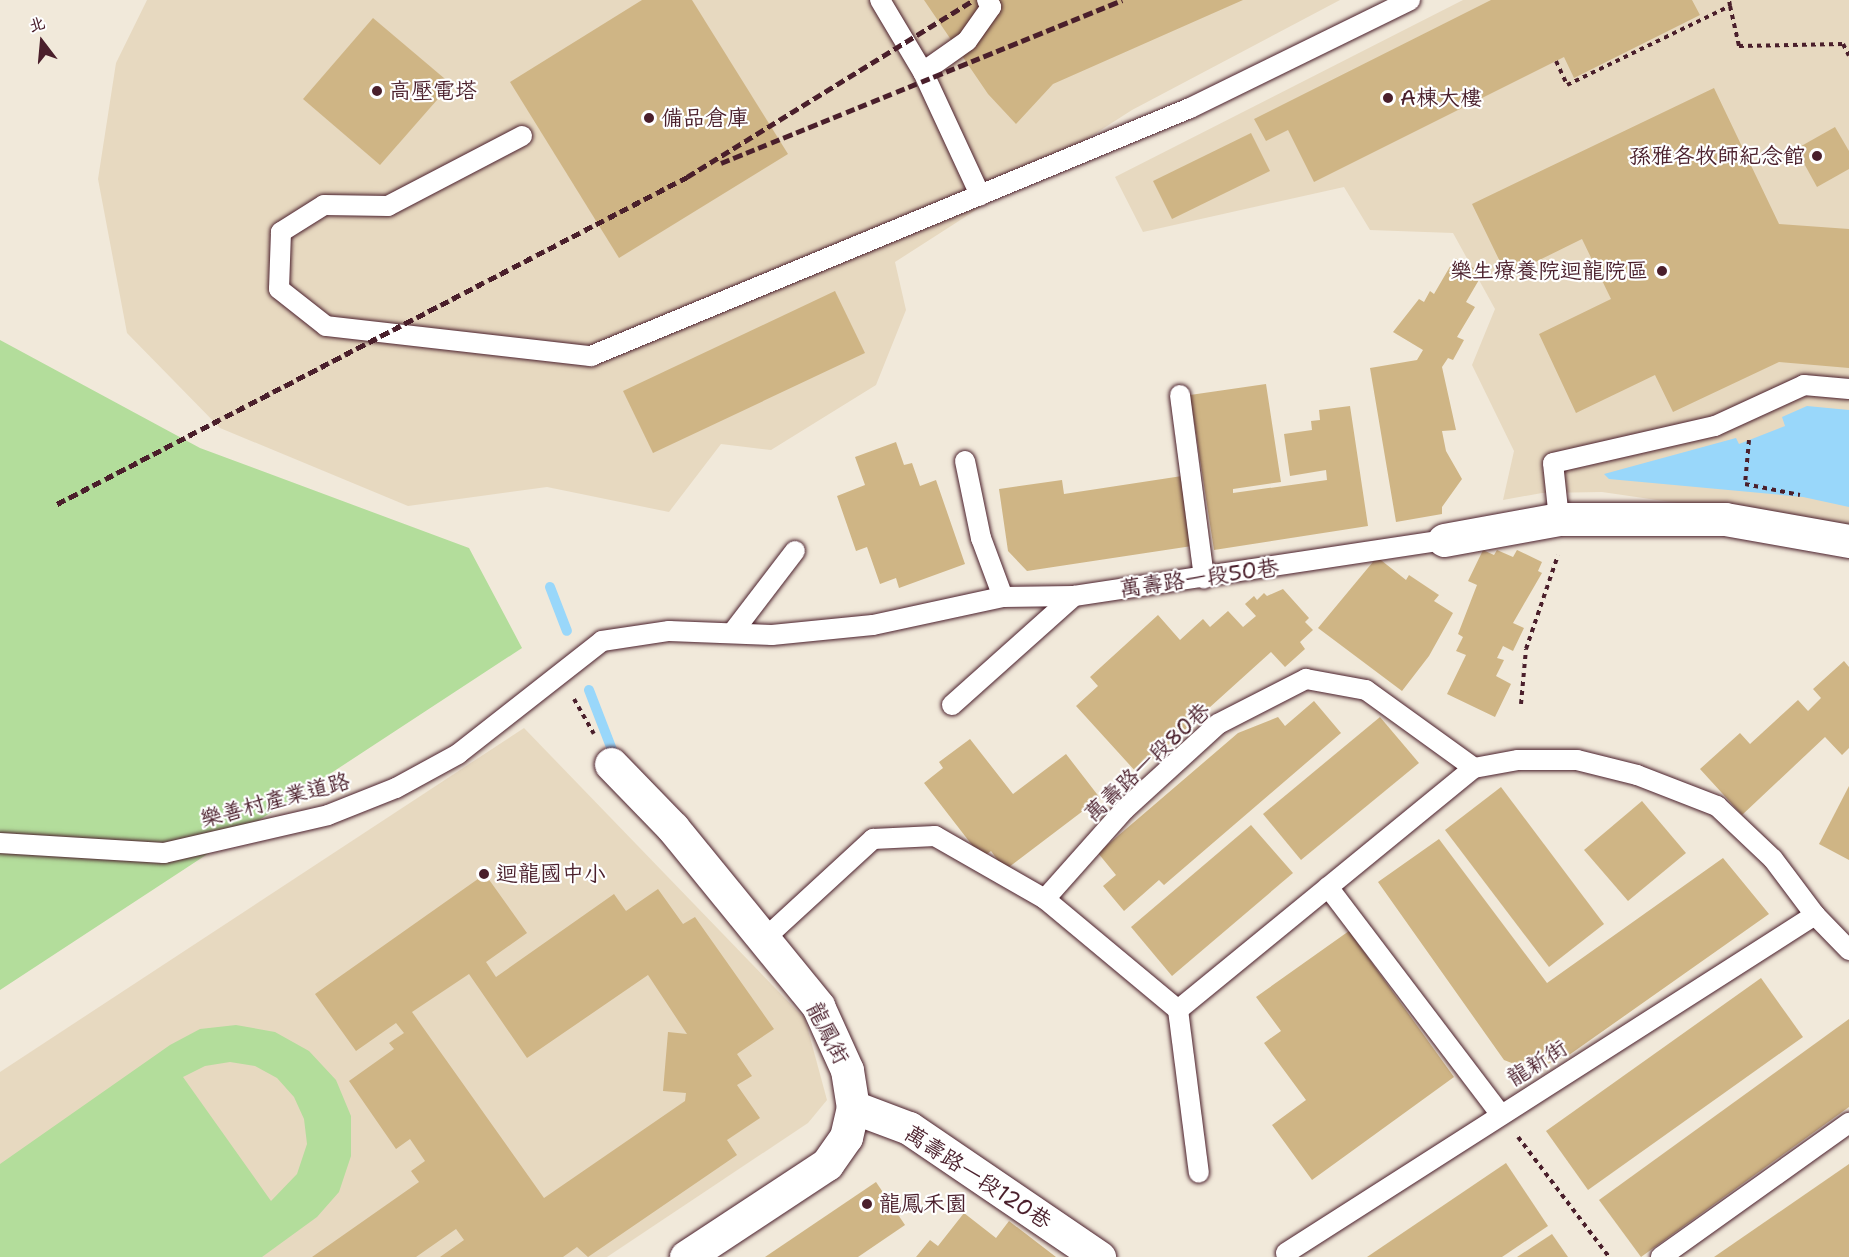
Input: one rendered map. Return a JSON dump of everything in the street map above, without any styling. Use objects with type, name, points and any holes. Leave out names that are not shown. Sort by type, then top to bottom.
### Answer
[{"type":"street","name":"萬壽路一段50巷","points":[[1444,540],[1500,526],[1558,519],[1725,519],[1849,541]]},
{"type":"street","name":"龍鳳街","points":[[611,764],[673,828],[762,941],[818,1006],[847,1070],[853,1107],[846,1137],[827,1164],[686,1257]]},
{"type":"street","name":"萬壽路一段120巷","points":[[853,1107],[909,1128],[1099,1257]]},
{"type":"lane","points":[[880,0],[922,72],[980,195]]},
{"type":"lane","points":[[922,72],[967,41],[991,7],[987,0]]},
{"type":"lane","points":[[522,136],[388,206],[324,205],[281,232],[279,289],[326,326],[591,356],[1190,108],[1410,0]]},
{"type":"lane","points":[[1558,519],[1553,463],[1715,426],[1804,385],[1849,389]]},
{"type":"lane","points":[[1180,394],[1204,578]]},
{"type":"lane","points":[[965,461],[981,538],[1003,597]]},
{"type":"lane","name":"萬壽路一段50巷","points":[[561,675],[602,641],[669,630],[772,635],[873,625],[1003,597],[1074,596],[1444,540]]},
{"type":"lane","points":[[733,632],[795,550]]},
{"type":"lane","points":[[952,705],[1074,596]]},
{"type":"lane","name":"樂善村產業道路","points":[[0,843],[164,853],[328,815],[396,788],[458,754],[561,675]]},
{"type":"lane","name":"萬壽路一段80巷","points":[[1045,899],[1125,809],[1218,724],[1306,679],[1366,690],[1474,768]]},
{"type":"lane","points":[[1178,1010],[1474,768],[1518,760],[1576,760],[1637,775],[1717,806],[1773,859],[1815,915],[1849,950]]},
{"type":"lane","points":[[762,941],[873,839],[935,836],[1045,899],[1178,1010],[1199,1173]]},
{"type":"lane","points":[[1328,887],[1501,1115]]},
{"type":"lane","name":"龍新街","points":[[1286,1253],[1815,915]]},
{"type":"lane","points":[[1661,1257],[1849,1123]]},
{"type":"path","points":[[1729,0],[1739,46],[1843,44],[1849,56]]},
{"type":"path","points":[[1556,61],[1567,85],[1730,6]]},
{"type":"path","points":[[1749,440],[1745,484],[1797,491],[1803,497],[1802,505]]},
{"type":"path","points":[[1521,704],[1526,649],[1558,554],[1558,519]]},
{"type":"path","points":[[561,675],[611,764]]},
{"type":"path","points":[[1501,1115],[1609,1257]]},
{"type":"shaded area","points":[[147,0],[1340,0],[1132,110],[895,262],[906,310],[876,385],[771,450],[721,444],[669,512],[547,487],[408,506],[220,428],[127,333],[98,179],[116,63]]},
{"type":"shaded area","name":"樂生療養院迴龍院區","points":[[1463,0],[1849,0],[1849,528],[1602,492],[1542,493],[1503,500],[1514,451],[1472,365],[1495,309],[1453,233],[1370,230],[1344,187],[1143,232],[1115,177]]},
{"type":"shaded area","name":"迴龍國中小","points":[[524,728],[805,1019],[827,1100],[808,1123],[607,1257],[0,1257],[0,1072]]},
{"type":"green space","points":[[0,340],[200,448],[469,548],[522,648],[0,990]]},
{"type":"green space","points":[[236,1025],[275,1032],[309,1051],[336,1080],[351,1116],[351,1156],[339,1192],[317,1217],[262,1257],[0,1257],[0,1164],[170,1045],[200,1029]],"holes":[[[230,1062],[255,1066],[277,1078],[294,1097],[304,1119],[307,1144],[297,1174],[271,1201],[183,1077],[205,1066]]]},
{"type":"water","points":[[1807,406],[1849,410],[1849,507],[1803,497],[1609,479],[1604,474],[1736,438],[1739,444],[1785,426],[1782,417]]},
{"type":"building","name":"備品倉庫","points":[[642,0],[692,0],[788,154],[619,258],[510,82]]},
{"type":"building","points":[[924,0],[1243,0],[1053,84],[1016,124],[988,94]]},
{"type":"building","name":"A棟大樓","points":[[1491,0],[1692,0],[1700,15],[1574,78],[1564,57],[1314,182],[1288,130],[1266,141],[1254,119]]},
{"type":"building","name":"高壓電塔","points":[[373,18],[451,84],[380,165],[303,99]]},
{"type":"building","points":[[1714,88],[1779,224],[1849,229],[1849,368],[1779,362],[1673,412],[1655,375],[1576,413],[1539,334],[1611,299],[1582,239],[1507,276],[1472,204]]},
{"type":"building","points":[[1835,127],[1849,151],[1849,169],[1817,187],[1796,149]]},
{"type":"building","points":[[1251,133],[1270,171],[1172,219],[1153,181]]},
{"type":"building","points":[[1455,258],[1483,273],[1466,302],[1475,307],[1457,337],[1464,340],[1453,360],[1448,358],[1442,367],[1456,430],[1442,431],[1446,451],[1462,479],[1442,507],[1442,514],[1396,522],[1370,368],[1417,360],[1423,350],[1393,332],[1419,299],[1424,302],[1430,291],[1434,294]]},
{"type":"building","points":[[835,291],[865,353],[653,453],[623,391]]},
{"type":"building","points":[[1266,384],[1281,482],[1233,489],[1233,493],[1327,480],[1326,470],[1290,476],[1284,434],[1312,430],[1311,421],[1320,420],[1319,410],[1350,406],[1368,526],[1214,550],[1190,395]]},
{"type":"building","points":[[896,442],[904,465],[912,463],[920,486],[936,480],[965,564],[899,588],[896,578],[880,584],[867,547],[856,551],[837,496],[865,485],[855,457]]},
{"type":"building","points":[[1182,476],[1192,546],[1027,571],[1008,551],[999,489],[1062,480],[1064,494]]},
{"type":"building","points":[[1483,550],[1494,555],[1497,550],[1513,557],[1517,550],[1542,562],[1538,571],[1542,573],[1513,623],[1524,628],[1513,651],[1503,646],[1497,658],[1504,660],[1496,676],[1511,684],[1495,717],[1447,694],[1466,655],[1456,651],[1463,637],[1458,634],[1477,585],[1468,581]]},
{"type":"building","points":[[1377,557],[1406,580],[1409,575],[1439,595],[1434,601],[1453,613],[1429,656],[1402,691],[1318,628]]},
{"type":"building","points":[[1283,589],[1309,618],[1305,622],[1313,630],[1300,642],[1305,649],[1285,667],[1271,652],[1137,773],[1076,706],[1098,686],[1090,677],[1158,615],[1180,640],[1203,619],[1210,627],[1228,611],[1243,627],[1256,616],[1245,604],[1254,596],[1257,600],[1264,593],[1267,596]]},
{"type":"building","points":[[1844,661],[1849,667],[1849,748],[1842,755],[1825,737],[1742,815],[1700,769],[1740,733],[1750,744],[1798,700],[1808,711],[1821,698],[1813,689]]},
{"type":"building","points":[[1314,701],[1341,733],[1164,885],[1159,880],[1124,911],[1103,886],[1116,875],[1098,853],[1238,733],[1278,717],[1285,726]]},
{"type":"building","points":[[1380,717],[1419,763],[1301,860],[1263,814]]},
{"type":"building","points":[[970,739],[1013,794],[1066,754],[1100,798],[1005,870],[991,851],[982,858],[924,783],[943,768],[939,762]]},
{"type":"building","points":[[1849,786],[1849,860],[1819,844]]},
{"type":"building","points":[[1501,787],[1604,924],[1549,967],[1445,830]]},
{"type":"building","points":[[1642,801],[1686,853],[1628,901],[1584,850]]},
{"type":"building","points":[[1251,825],[1293,873],[1172,976],[1131,927]]},
{"type":"building","points":[[1439,839],[1547,983],[1723,858],[1769,914],[1569,1055],[1536,1069],[1522,1067],[1504,1060],[1378,882]]},
{"type":"building","points":[[485,874],[527,933],[486,962],[496,977],[614,894],[626,911],[658,889],[683,924],[695,917],[774,1029],[737,1054],[752,1076],[737,1085],[760,1118],[727,1140],[737,1155],[588,1257],[577,1247],[563,1257],[440,1257],[464,1240],[456,1229],[416,1257],[312,1257],[419,1182],[411,1171],[425,1161],[410,1139],[396,1149],[349,1081],[394,1049],[389,1043],[404,1033],[396,1023],[356,1051],[315,994]],"holes":[[[469,974],[527,1058],[648,975],[687,1034],[668,1032],[663,1091],[686,1093],[685,1101],[544,1198],[412,1012]]]},
{"type":"building","points":[[1349,931],[1454,1077],[1312,1180],[1272,1125],[1306,1100],[1264,1043],[1281,1031],[1256,997]]},
{"type":"building","points":[[1761,978],[1803,1037],[1588,1190],[1546,1131]]},
{"type":"building","points":[[1849,1019],[1849,1107],[1641,1257],[1599,1200]]},
{"type":"building","points":[[1506,1163],[1548,1226],[1502,1257],[1367,1257]]},
{"type":"building","points":[[1849,1164],[1849,1257],[1714,1257]]},
{"type":"building","name":"龍鳳禾園","points":[[876,1182],[905,1225],[858,1257],[765,1257]]},
{"type":"building","points":[[964,1213],[996,1238],[1009,1221],[1056,1257],[916,1257],[930,1240],[938,1246]]},
{"type":"building","points":[[1552,1234],[1568,1257],[1517,1257]]},
{"type":"waterway","points":[[550,587],[567,631]]},
{"type":"waterway","points":[[589,690],[616,760]]},
{"type":"railway","points":[[57,504],[687,177],[974,0]]},
{"type":"railway","points":[[721,163],[1122,0]]},
{"type":"place","name":"高壓電塔","points":[[377,91]]},
{"type":"place","name":"A棟大樓","points":[[1388,98]]},
{"type":"place","name":"備品倉庫","points":[[649,118]]},
{"type":"place","name":"孫雅各牧師紀念館","points":[[1817,156]]},
{"type":"place","name":"樂生療養院迴龍院區","points":[[1662,271]]},
{"type":"place","name":"迴龍國中小","points":[[484,874]]},
{"type":"place","name":"龍鳳禾園","points":[[867,1204]]}]
